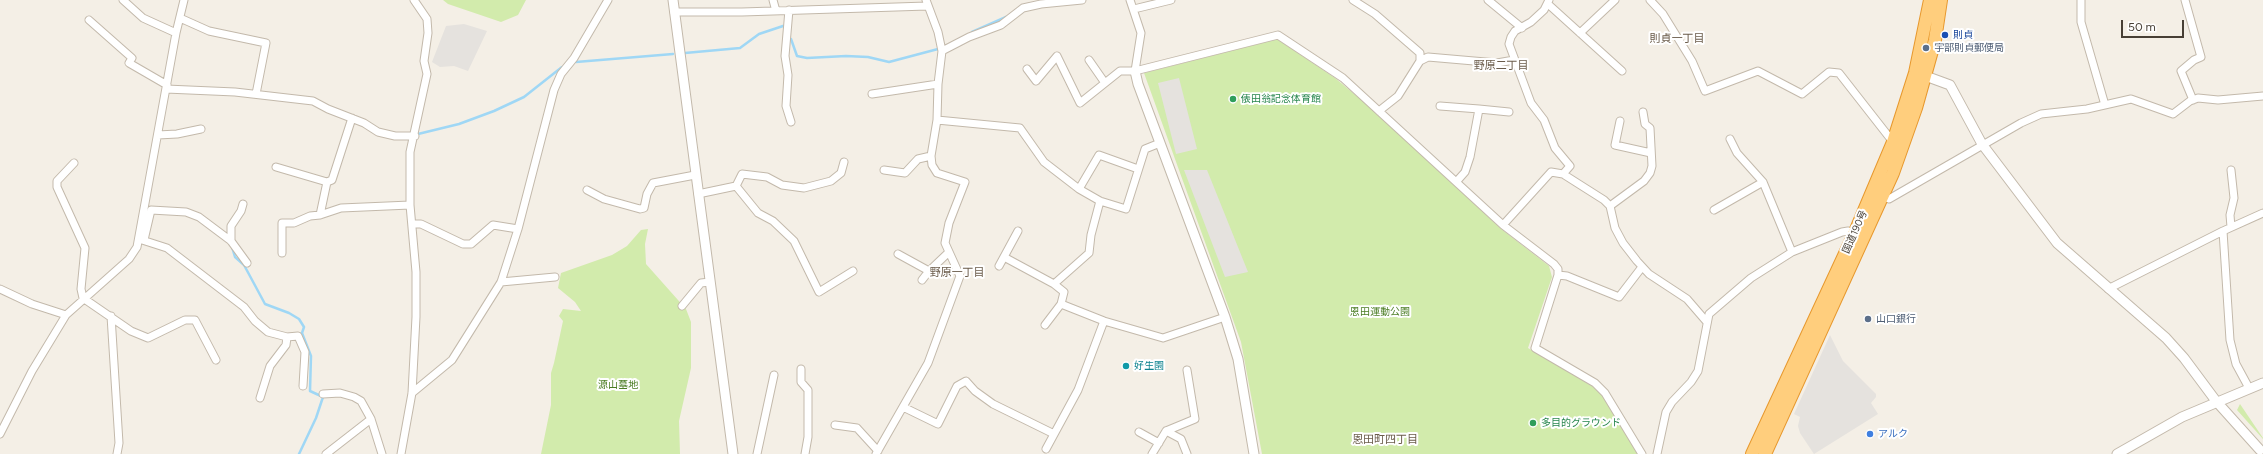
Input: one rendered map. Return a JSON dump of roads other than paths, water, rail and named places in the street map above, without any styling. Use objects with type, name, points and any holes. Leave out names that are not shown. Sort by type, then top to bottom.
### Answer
[{"type":"highway","name":"国道190号","points":[[1752,454],[1860,234],[1883,197],[1906,139],[1920,74],[1930,0]]},
{"type":"highway","name":"国道190号","points":[[1765,454],[1860,234],[1893,142],[1935,40],[1941,0]]},
{"type":"street","points":[[123,0],[143,18],[176,33]]},
{"type":"street","points":[[141,240],[176,33],[184,0]]},
{"type":"street","points":[[401,454],[412,393],[416,279],[410,205],[410,152],[415,136],[427,74],[424,61],[428,33],[427,19],[414,0]]},
{"type":"street","points":[[412,393],[452,360],[501,282],[518,229],[554,90],[561,74],[574,58],[608,0]]},
{"type":"street","points":[[673,0],[733,454]]},
{"type":"street","points":[[773,0],[776,11]]},
{"type":"street","points":[[942,51],[969,37],[1001,25],[1023,8],[1041,4],[1082,0]]},
{"type":"street","points":[[1130,0],[1141,33],[1135,71],[1138,84],[1225,316],[1238,359],[1254,454]]},
{"type":"street","points":[[1134,9],[1171,0]]},
{"type":"street","points":[[1353,0],[1375,14],[1420,53],[1420,61]]},
{"type":"street","points":[[1488,0],[1522,28]]},
{"type":"street","points":[[1580,33],[1615,0]]},
{"type":"street","points":[[1650,0],[1663,14],[1692,61],[1705,91],[1758,71],[1802,94],[1829,72],[1839,73],[1893,142]]},
{"type":"street","points":[[2081,0],[2081,22],[2105,105]]},
{"type":"street","points":[[2185,0],[2201,56],[2194,60],[2181,72],[2193,100]]},
{"type":"street","points":[[674,12],[776,11],[927,2],[938,32],[942,51],[938,84],[937,120],[931,156],[932,165],[937,173],[965,182],[949,223],[945,243],[960,276],[928,363],[877,452],[857,428],[834,425]]},
{"type":"street","points":[[1563,174],[1570,166],[1555,148],[1544,120],[1531,103],[1509,44],[1511,37],[1515,31],[1532,22],[1548,2],[1622,71]]},
{"type":"street","points":[[789,10],[785,56],[788,74],[786,106],[792,122]]},
{"type":"street","points":[[180,18],[209,31],[266,43],[256,94]]},
{"type":"street","points":[[89,20],[132,58],[128,63],[167,87],[256,94],[313,101],[364,122],[378,132],[395,136],[415,136]]},
{"type":"street","points":[[1027,69],[1036,81],[1057,56],[1080,103],[1120,71],[1135,71],[1278,35],[1343,78],[1504,225],[1554,264],[1558,269],[1558,275],[1534,348],[1595,383],[1605,393],[1642,454]]},
{"type":"street","points":[[1379,111],[1398,96],[1420,61],[1428,57],[1497,63],[1514,60]]},
{"type":"street","points":[[1089,60],[1105,83]]},
{"type":"street","points":[[1920,74],[1950,85],[1982,144],[2058,243],[2108,289],[2166,338],[2193,369],[2216,401],[2262,451]]},
{"type":"street","points":[[872,94],[938,84]]},
{"type":"street","points":[[1883,197],[1889,200],[1982,144],[2041,114],[2105,105],[2131,99],[2173,114],[2193,100],[2263,96]]},
{"type":"street","points":[[1440,106],[1509,112]]},
{"type":"street","points":[[1457,182],[1465,172],[1470,157],[1478,109]]},
{"type":"street","points":[[1610,206],[1644,181],[1652,166],[1650,128],[1645,124],[1643,112]]},
{"type":"street","points":[[320,215],[327,182],[334,177],[352,118]]},
{"type":"street","points":[[937,120],[1020,128],[1044,162],[1079,189],[1100,201],[1126,209],[1145,149],[1160,143]]},
{"type":"street","points":[[1620,120],[1616,145],[1651,153]]},
{"type":"street","points":[[158,135],[177,134],[201,129]]},
{"type":"street","points":[[1730,139],[1737,153],[1764,182],[1792,252]]},
{"type":"street","points":[[1079,189],[1099,155],[1138,169]]},
{"type":"street","points":[[884,170],[905,173],[918,159],[931,156]]},
{"type":"street","points":[[736,186],[742,174],[767,177],[782,185],[804,188],[831,182],[841,173],[844,162]]},
{"type":"street","points":[[74,163],[57,181],[57,187],[85,248],[82,289],[84,298],[111,316],[131,332],[148,338],[185,320],[195,320],[216,360]]},
{"type":"street","points":[[276,166],[327,182]]},
{"type":"street","points":[[2231,170],[2234,198],[2230,215],[2231,227]]},
{"type":"street","points":[[1504,225],[1551,172],[1563,174],[1604,200],[1610,206],[1615,228],[1623,243],[1642,267],[1686,299],[1706,321]]},
{"type":"street","points":[[587,190],[604,199],[640,209],[644,208],[647,194],[653,183],[695,175]]},
{"type":"street","points":[[1714,210],[1764,182]]},
{"type":"street","points":[[698,194],[736,186]]},
{"type":"street","points":[[736,186],[758,213],[773,221],[794,241],[819,292],[853,271]]},
{"type":"street","points":[[1054,284],[1089,253],[1091,235],[1100,201]]},
{"type":"street","points":[[231,241],[231,226],[241,211],[243,204]]},
{"type":"street","points":[[282,253],[282,223],[294,223],[310,216],[320,215],[342,208],[410,205]]},
{"type":"street","points":[[0,434],[35,365],[66,315],[134,253],[141,240],[151,210],[186,212],[199,217],[231,241],[247,263]]},
{"type":"street","points":[[2108,289],[2231,227],[2263,213]]},
{"type":"street","points":[[412,224],[421,224],[463,244],[471,244],[493,225],[518,229]]},
{"type":"street","points":[[1000,266],[1018,231]]},
{"type":"street","points":[[2223,231],[2230,340],[2236,364],[2249,388]]},
{"type":"street","points":[[1657,454],[1666,412],[1672,402],[1691,382],[1698,371],[1706,321],[1709,314],[1752,278],[1792,252],[1842,232],[1860,234]]},
{"type":"street","points":[[141,240],[167,248],[244,307],[255,321],[268,332],[287,337],[298,336],[305,352],[303,386]]},
{"type":"street","points":[[922,280],[929,271],[949,252]]},
{"type":"street","points":[[898,254],[929,271]]},
{"type":"street","points":[[1004,257],[1054,284],[1064,292],[1061,304],[1045,325]]},
{"type":"street","points":[[1558,275],[1567,276],[1619,298],[1642,267]]},
{"type":"street","points":[[501,282],[555,277]]},
{"type":"street","points":[[682,306],[701,283],[710,282]]},
{"type":"street","points":[[0,290],[32,304],[66,315]]},
{"type":"street","points":[[1061,304],[1104,321],[1163,338],[1225,316]]},
{"type":"street","points":[[111,316],[119,442],[117,454]]},
{"type":"street","points":[[1046,449],[1078,390],[1104,321]]},
{"type":"street","points":[[260,398],[270,366],[286,345],[287,337]]},
{"type":"street","points":[[801,369],[801,382],[808,390],[808,437],[805,454]]},
{"type":"street","points":[[1152,454],[1166,431],[1194,419],[1187,370]]},
{"type":"street","points":[[757,454],[774,375]]},
{"type":"street","points":[[903,407],[938,424],[957,386],[966,382],[975,391],[993,404],[1050,432]]},
{"type":"street","points":[[2117,454],[2182,417],[2216,401],[2263,383]]},
{"type":"street","points":[[323,394],[340,393],[354,396],[361,401],[371,419],[382,454]]},
{"type":"street","points":[[326,454],[371,419]]},
{"type":"street","points":[[1166,431],[1181,439],[1187,454]]},
{"type":"street","points":[[1139,432],[1159,443]]},
{"type":"waterway","points":[[972,32],[1006,17]]},
{"type":"waterway","points":[[685,53],[740,48],[759,34],[783,26]]},
{"type":"waterway","points":[[791,39],[797,56],[807,58],[846,56],[868,57],[889,62],[938,49]]},
{"type":"waterway","points":[[576,62],[673,54]]},
{"type":"waterway","points":[[418,134],[459,124],[494,111],[524,97],[562,67]]},
{"type":"waterway","points":[[232,247],[235,257],[244,265],[265,304],[289,313],[299,319],[304,327],[302,333],[311,356],[310,391],[323,397],[316,418],[299,454]]},
{"type":"place","name":"則貞","points":[[1945,35]]},
{"type":"place","name":"宇部則貞郵便局","points":[[1926,48]]},
{"type":"place","name":"俵田翁記念体育館","points":[[1233,99]]},
{"type":"place","name":"山口銀行","points":[[1868,319]]},
{"type":"place","name":"好生園","points":[[1126,366]]},
{"type":"place","name":"多目的グラウンド","points":[[1533,423]]},
{"type":"place","name":"アルク","points":[[1870,434]]},
{"type":"district","name":"則貞一丁目","points":[[1677,39]]},
{"type":"district","name":"野原二丁目","points":[[1501,66]]},
{"type":"district","name":"野原一丁目","points":[[957,273]]},
{"type":"district","name":"恩田町四丁目","points":[[1385,440]]},
{"type":"park label","name":"恩田運動公園","points":[[1380,312]]},
{"type":"park label","name":"源山墓地","points":[[618,385]]}]
